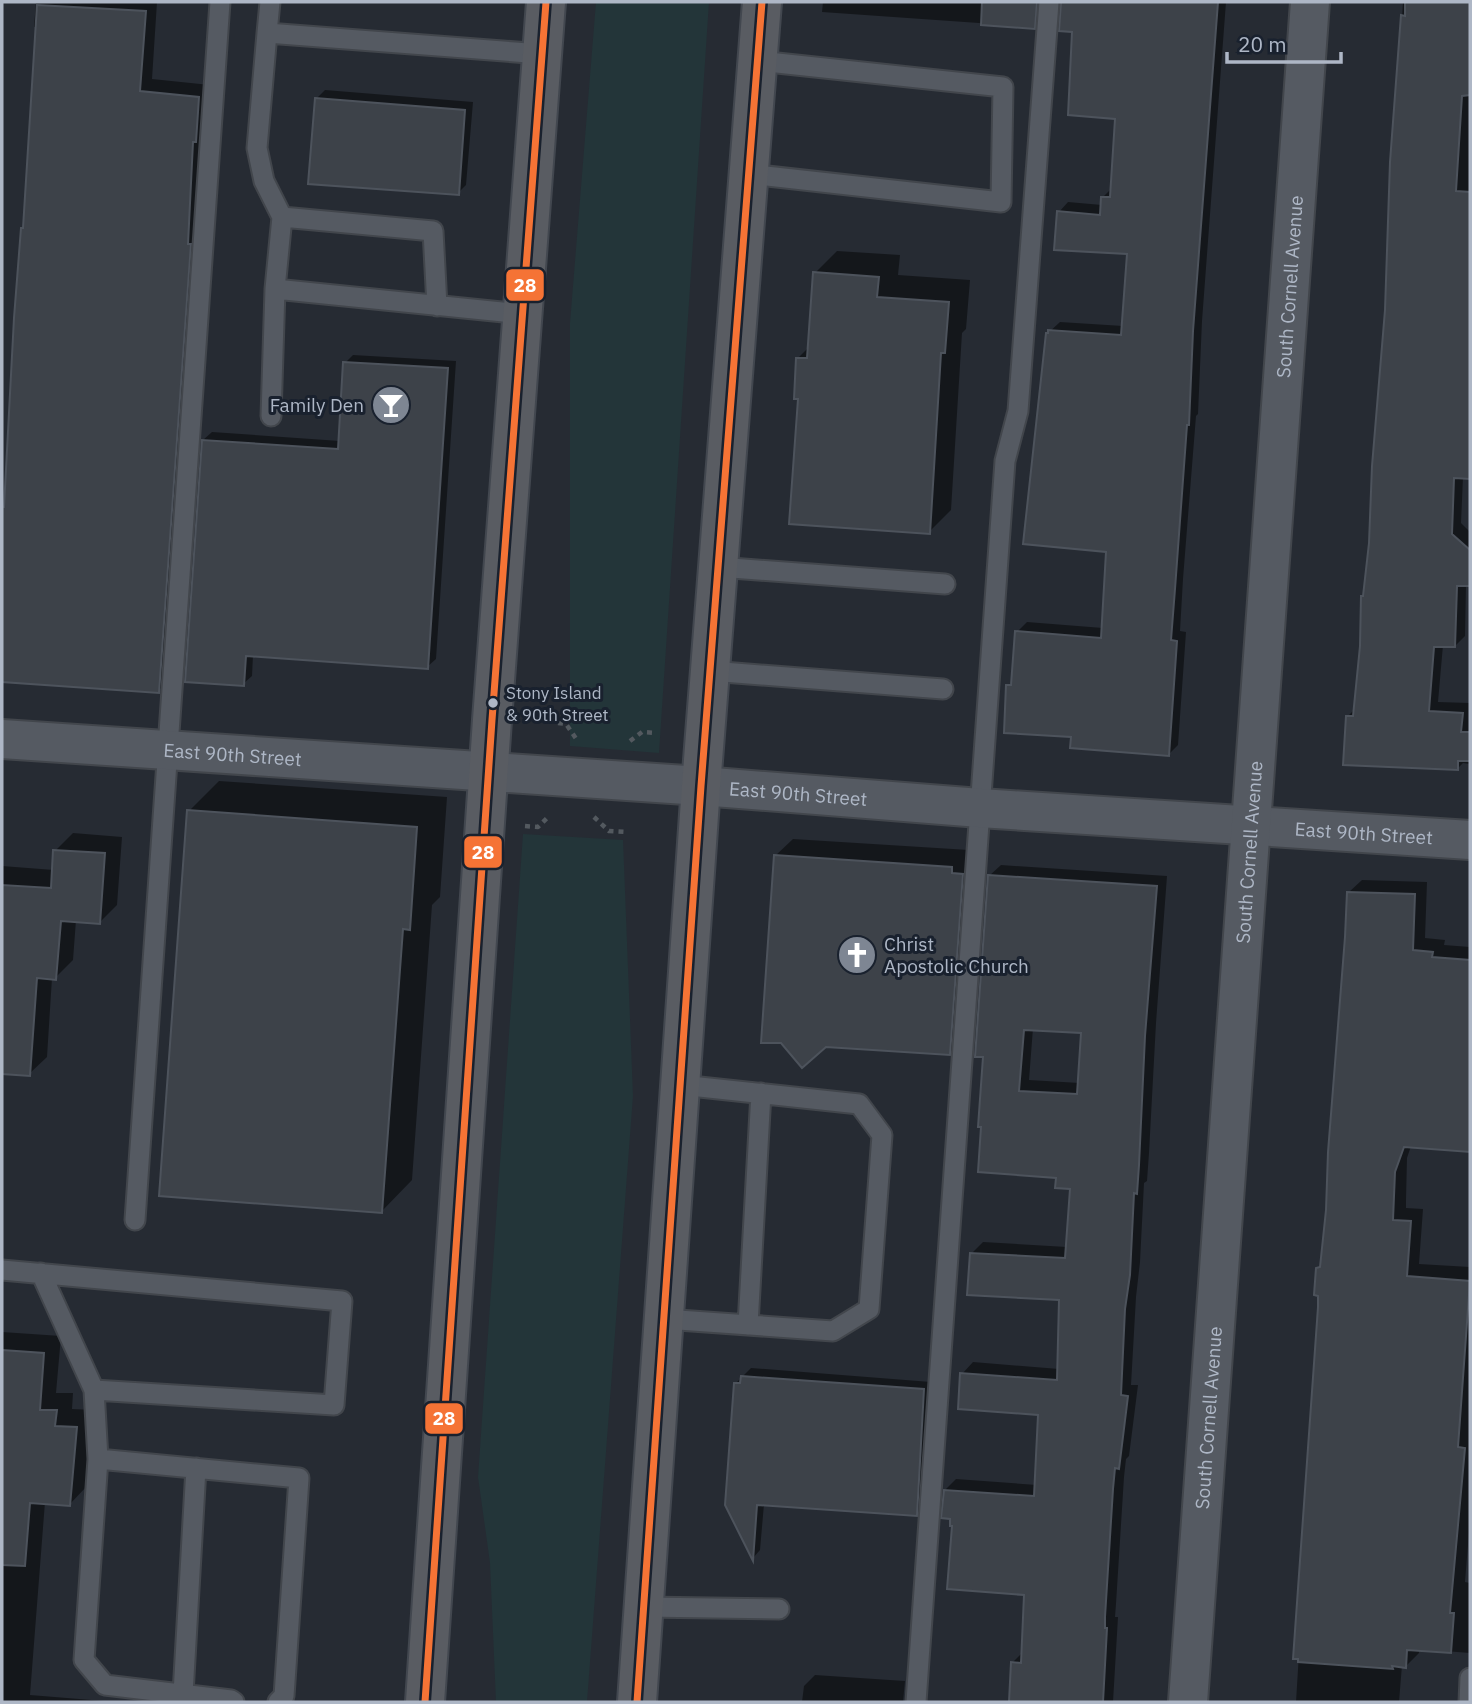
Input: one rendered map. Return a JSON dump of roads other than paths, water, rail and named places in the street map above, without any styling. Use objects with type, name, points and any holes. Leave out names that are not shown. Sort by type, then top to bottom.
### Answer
[{"type":"highway","points":[[425,1702],[489,772],[546,2]]},
{"type":"highway","points":[[637,1702],[701,786],[762,2]]},
{"type":"highway","points":[[429,1647],[446,1702]]},
{"type":"street","name":"South Cornell Avenue","points":[[1188,1702],[1310,2]]},
{"type":"street","name":"East 90th Street","points":[[2,739],[701,786],[980,808],[1470,839]]},
{"type":"lane","points":[[135,1220],[220,2]]},
{"type":"lane","points":[[270,2],[257,148],[264,181],[282,217],[275,289],[271,416]]},
{"type":"lane","points":[[916,1702],[1005,461],[1018,411],[1049,2]]},
{"type":"lane","points":[[267,33],[542,54]]},
{"type":"lane","points":[[749,174],[1000,202],[1003,87],[758,61]]},
{"type":"lane","points":[[282,217],[433,231],[438,306]]},
{"type":"lane","points":[[275,289],[523,314]]},
{"type":"lane","points":[[718,567],[945,584]]},
{"type":"lane","points":[[710,671],[943,690]]},
{"type":"lane","points":[[664,1319],[833,1331],[869,1309],[882,1135],[859,1104],[681,1085]]},
{"type":"lane","points":[[748,1325],[761,1093]]},
{"type":"lane","points":[[2,1270],[342,1301],[334,1405],[94,1390]]},
{"type":"lane","points":[[41,1273],[94,1390],[99,1459],[84,1660],[105,1685],[234,1702]]},
{"type":"lane","points":[[99,1459],[299,1478],[284,1696],[278,1702]]},
{"type":"lane","points":[[183,1694],[195,1468]]},
{"type":"lane","points":[[644,1607],[779,1609]]},
{"type":"lane","points":[[1469,1702],[1470,1678]]},
{"type":"place","name":"Family Den","points":[[391,405]]},
{"type":"place","name":"Stony Island & 90th Street","points":[[493,703]]},
{"type":"place","name":"Christ Apostolic Church","points":[[857,955]]}]
